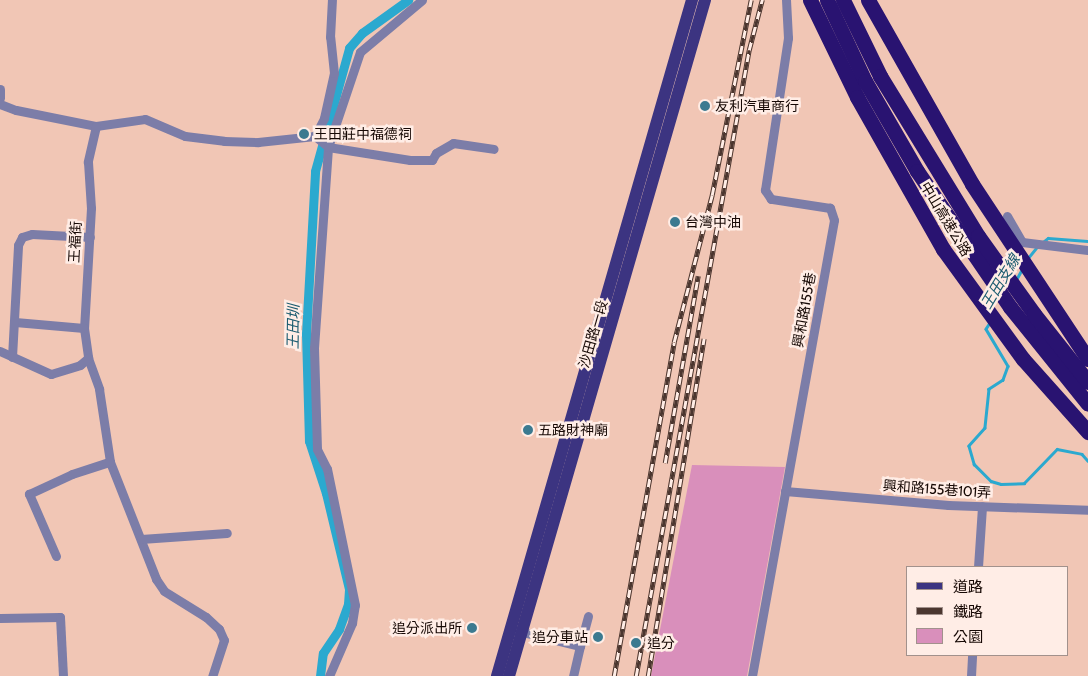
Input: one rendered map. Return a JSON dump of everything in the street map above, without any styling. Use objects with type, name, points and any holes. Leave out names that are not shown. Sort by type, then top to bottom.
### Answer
[{"type":"highway","name":"中山高速公路","points":[[810,0],[857,98],[943,249],[1023,359],[1088,432]]},
{"type":"highway","name":"中山高速公路","points":[[827,0],[865,81],[926,186],[1010,308],[1088,404]]},
{"type":"highway","name":"中山高速公路","points":[[843,0],[880,76],[973,228],[1034,314],[1088,382]]},
{"type":"highway","points":[[868,0],[972,184],[1088,359]]},
{"type":"main road","name":"沙田路一段","points":[[510,676],[517,630],[692,0]]},
{"type":"main road","name":"沙田路一段","points":[[497,676],[517,630],[705,0]]},
{"type":"street","points":[[315,136],[324,118],[334,73],[330,37],[332,0]]},
{"type":"street","points":[[328,676],[352,623],[356,605],[327,469],[317,449],[314,348],[328,147],[360,52],[422,0]]},
{"type":"street","name":"興和路155巷","points":[[752,676],[834,220],[830,208],[772,199],[765,190],[788,38],[786,0]]},
{"type":"street","points":[[0,89],[0,98]]},
{"type":"street","points":[[0,104],[16,110],[96,126],[145,119],[185,136],[224,141],[258,142],[315,136],[328,147],[410,160],[432,160],[436,153],[453,143],[494,149]]},
{"type":"street","name":"王福街","points":[[96,126],[88,162],[90,237],[84,328],[88,358],[99,389],[110,462],[164,591],[206,617],[219,629],[224,640],[212,676]]},
{"type":"street","points":[[1007,216],[1022,242],[1088,250]]},
{"type":"street","points":[[12,357],[18,245],[22,237],[32,234],[90,237]]},
{"type":"street","points":[[15,322],[84,328]]},
{"type":"street","points":[[0,351],[52,374],[80,365],[88,358]]},
{"type":"street","points":[[56,556],[29,494],[72,474],[110,462]]},
{"type":"street","name":"興和路155巷101弄","points":[[785,491],[982,506],[1088,510]]},
{"type":"street","points":[[978,566],[982,506]]},
{"type":"street","points":[[141,539],[227,533]]},
{"type":"street","points":[[573,676],[588,616]]},
{"type":"street","points":[[0,618],[60,617],[64,676]]},
{"type":"street","points":[[517,630],[580,646]]},
{"type":"street","points":[[970,676],[972,656]]},
{"type":"green space","points":[[692,465],[785,467],[747,676],[651,676]]},
{"type":"waterway","name":"王田圳","points":[[320,676],[323,653],[339,629],[348,604],[349,589],[326,493],[309,441],[306,334],[315,171],[349,48],[362,33],[408,0]]},
{"type":"waterway","name":"王田支線","points":[[1043,242],[1048,238],[1088,241]]},
{"type":"waterway","name":"王田支線","points":[[1028,258],[1037,247]]},
{"type":"waterway","name":"王田支線","points":[[1016,280],[1022,269]]},
{"type":"waterway","name":"王田支線","points":[[990,323],[986,329],[1008,366],[1003,380],[989,389],[985,428],[969,446],[974,464],[991,481],[1001,484],[1024,483],[1057,449],[1082,454],[1088,461]]},
{"type":"railway","points":[[614,676],[674,342],[712,195],[751,0]]},
{"type":"railway","points":[[636,676],[749,50],[762,0]]},
{"type":"railway","points":[[665,463],[698,276]]},
{"type":"railway","points":[[648,676],[704,339]]},
{"type":"place","name":"友利汽車商行","points":[[705,106]]},
{"type":"place","name":"王田莊中福德祠","points":[[304,134]]},
{"type":"place","name":"台灣中油","points":[[675,222]]},
{"type":"place","name":"五路財神廟","points":[[528,430]]},
{"type":"place","name":"追分派出所","points":[[472,628]]},
{"type":"place","name":"追分車站","points":[[598,637]]},
{"type":"place","name":"追分","points":[[636,643]]}]
